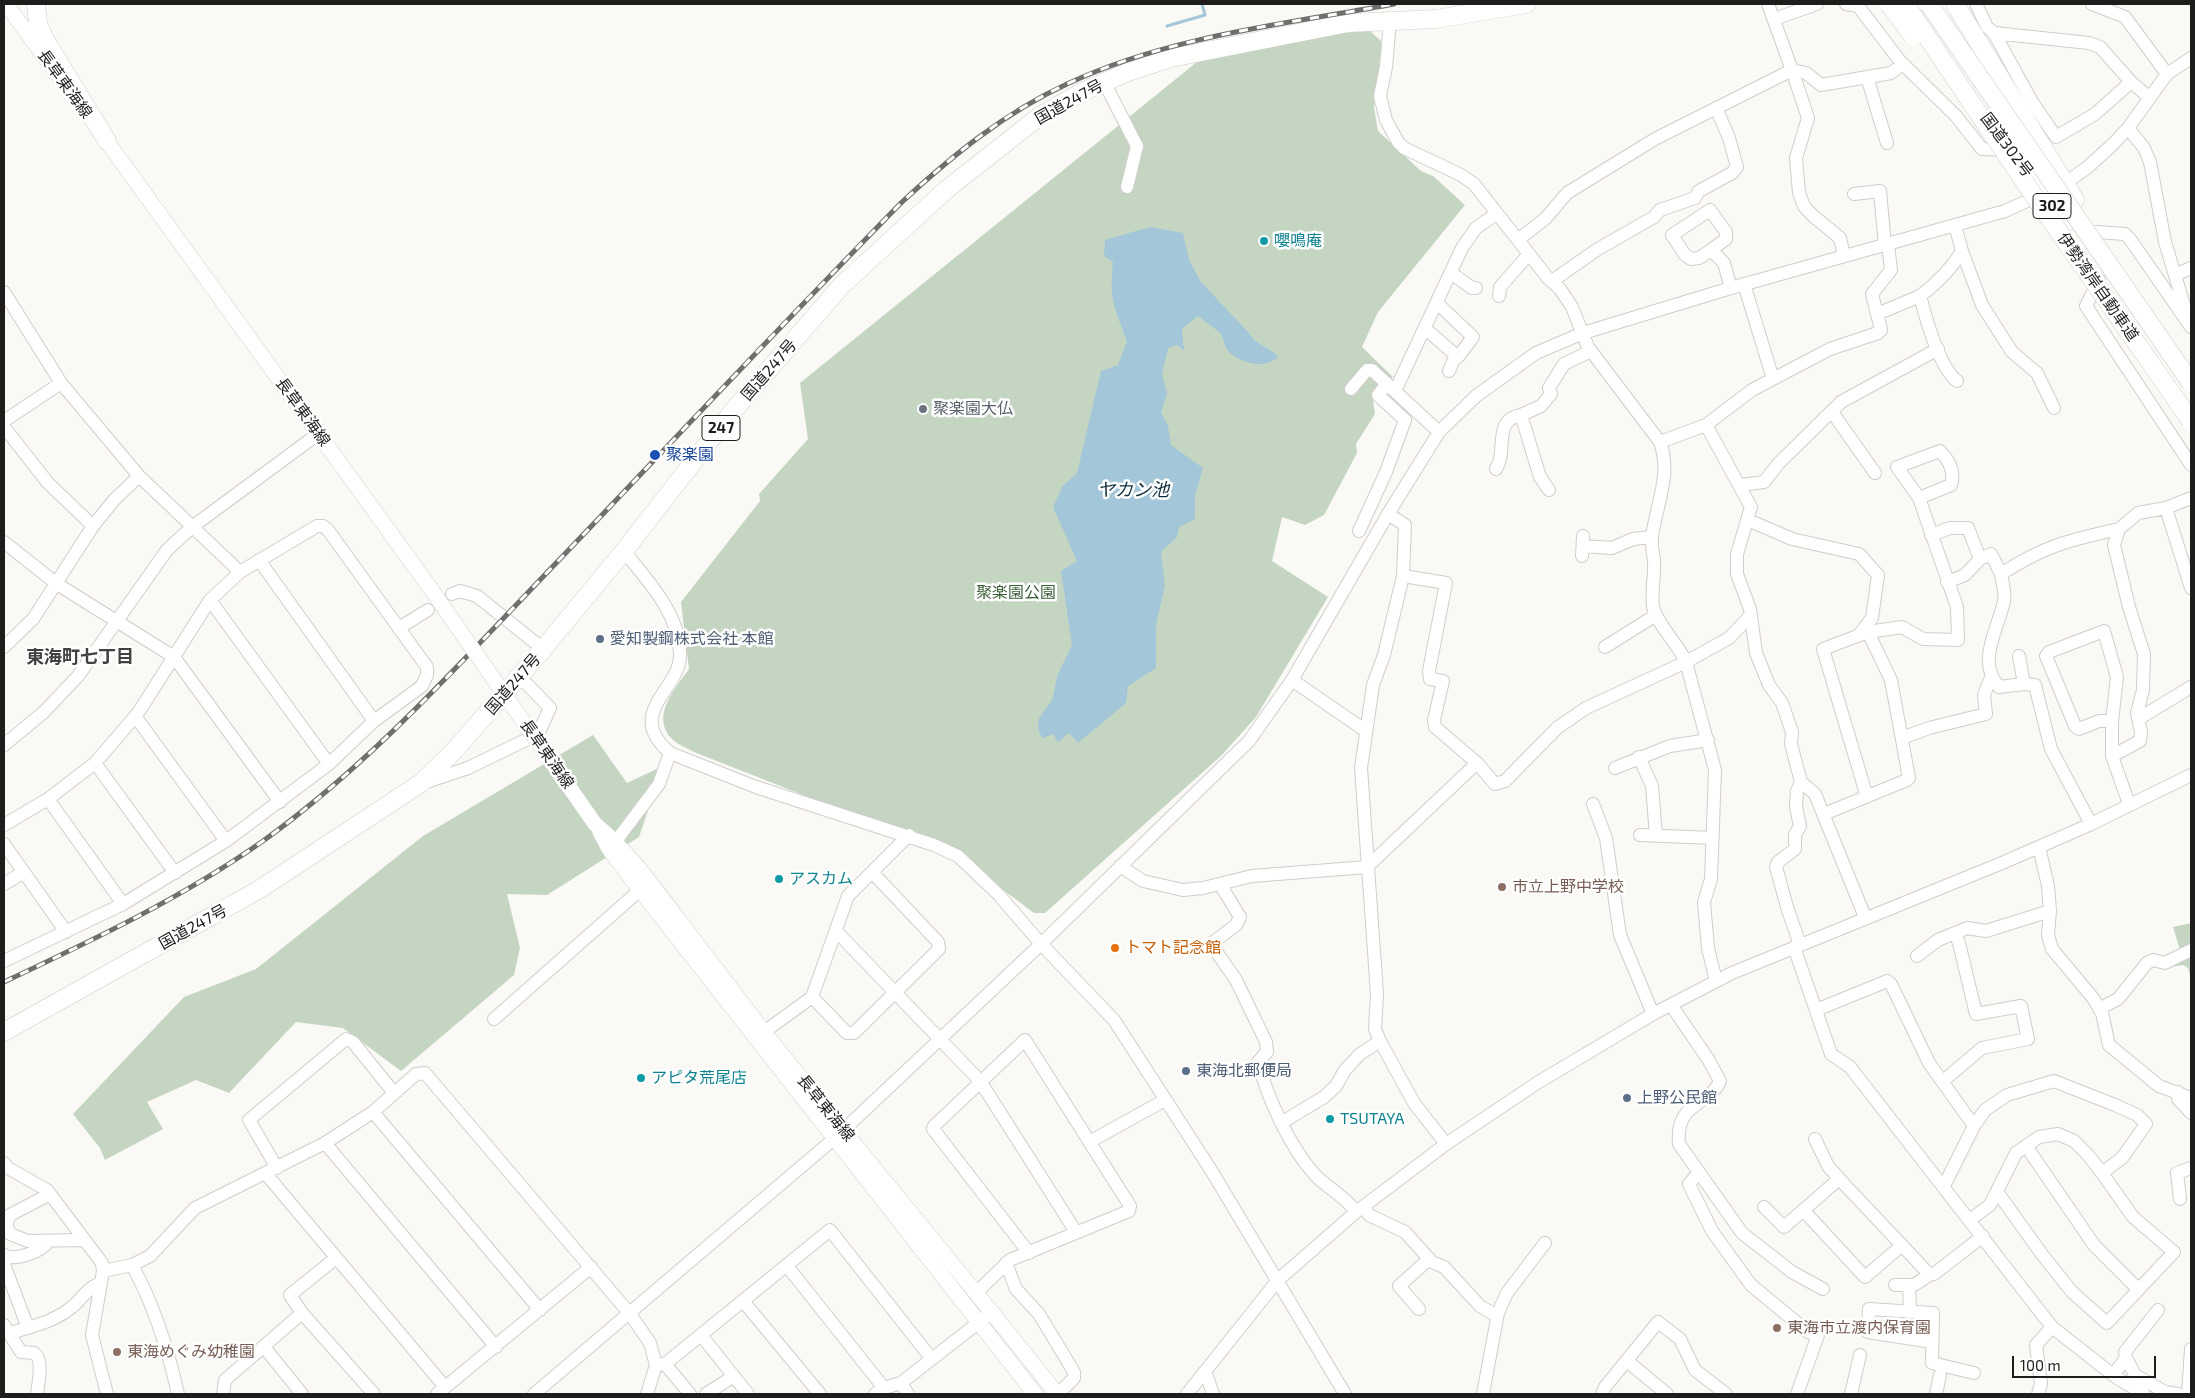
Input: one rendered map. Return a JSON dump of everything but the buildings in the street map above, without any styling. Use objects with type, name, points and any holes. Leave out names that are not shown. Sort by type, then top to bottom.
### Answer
[{"type":"highway","points":[[36,4],[38,23],[44,38],[107,141]]},
{"type":"highway","name":"国道247号","points":[[4,1032],[260,889],[421,783],[454,752],[543,649],[624,550],[733,411],[842,285],[947,189],[1040,116],[1104,82],[1128,72],[1179,56],[1339,24],[1436,19],[1489,7],[1526,4]]},
{"type":"highway","points":[[1889,4],[2039,195]]},
{"type":"highway","name":"国道302号","points":[[1895,4],[1958,78],[2010,151],[2191,421]]},
{"type":"highway","name":"伊勢湾岸自動車道","points":[[1904,4],[2039,195],[2191,421]]},
{"type":"highway","name":"伊勢湾岸自動車道","points":[[1929,4],[2191,384]]},
{"type":"highway","points":[[1942,4],[2074,216]]},
{"type":"highway","name":"国道302号","points":[[1955,4],[2026,106],[2064,184],[2191,368]]},
{"type":"main road","name":"長草東海線","points":[[6,4],[428,585],[596,824],[609,849],[640,890],[839,1134],[977,1292],[1057,1394]]},
{"type":"main road","name":"長草東海線","points":[[596,824],[616,841],[764,1032],[965,1306],[980,1322],[1035,1394]]},
{"type":"street","points":[[1768,4],[1808,118],[1796,158],[1799,193],[1804,206],[1812,215],[1840,238],[1844,256]]},
{"type":"street","points":[[1774,19],[1818,4]]},
{"type":"street","points":[[1976,4],[1987,27],[1994,33],[2026,106],[2056,137],[2095,114],[2131,82]]},
{"type":"street","points":[[2092,4],[2125,17],[2167,74]]},
{"type":"street","points":[[1852,5],[1903,64],[1956,116],[1982,149],[2010,151]]},
{"type":"street","points":[[1390,21],[1386,67],[1380,96],[1384,114],[1393,134],[1404,148],[1467,178],[1481,192],[1496,214],[1572,307],[1591,351],[1660,442],[1663,450],[1664,489],[1652,538],[1654,560],[1653,607],[1656,615],[1681,650],[1686,662],[1708,740],[1716,784],[1711,879],[1704,902],[1708,948],[1716,981]]},
{"type":"street","points":[[1994,33],[2095,44],[2100,47],[2131,82],[2150,98]]},
{"type":"street","points":[[534,1394],[839,1134],[1041,944],[1249,741],[1292,680],[1388,514],[1439,432],[1476,396],[1520,363],[1583,333],[1744,284],[2006,211],[2064,184],[2088,168],[2128,128],[2167,74],[2191,58]]},
{"type":"street","points":[[1518,240],[1546,218],[1567,193],[1655,139],[1792,70],[1806,73],[1822,85],[1892,73],[1903,64]]},
{"type":"street","points":[[1867,77],[1887,143]]},
{"type":"street","points":[[1104,82],[1137,146],[1127,187]]},
{"type":"street","points":[[1994,130],[2026,106]]},
{"type":"street","points":[[1552,281],[1598,248],[1654,217],[1660,210],[1695,198],[1699,191],[1732,173],[1737,167],[1716,108]]},
{"type":"street","points":[[2128,128],[2144,148],[2150,162],[2165,242],[2188,321]]},
{"type":"street","points":[[1660,442],[1706,425],[1752,390],[1830,349],[1878,333],[1881,330],[1872,294],[1891,270],[1886,245],[1880,191],[1854,194]]},
{"type":"street","points":[[1359,531],[1386,472],[1405,420],[1378,395],[1391,387],[1422,333],[1462,248],[1476,228],[1496,214]]},
{"type":"street","points":[[1955,225],[1962,251],[1982,305],[2012,352],[2037,373],[2054,408]]},
{"type":"street","points":[[2097,232],[2125,234],[2188,321]]},
{"type":"street","points":[[1711,250],[1724,263],[1731,288]]},
{"type":"street","points":[[1877,314],[1920,296],[1938,282],[1955,263],[1962,251]]},
{"type":"street","points":[[1499,296],[1500,287],[1529,254]]},
{"type":"street","points":[[2175,275],[2191,268]]},
{"type":"street","points":[[1451,272],[1472,288],[1476,288]]},
{"type":"street","points":[[2098,280],[2086,306],[2191,465]]},
{"type":"street","points":[[1744,284],[1773,379]]},
{"type":"street","points":[[4,292],[62,383],[139,476],[240,572]]},
{"type":"street","points":[[1920,296],[1928,327],[1949,375],[1957,381]]},
{"type":"street","points":[[1422,333],[1428,331],[1458,357],[1473,337],[1437,302]]},
{"type":"street","points":[[1865,917],[1815,794],[1801,782],[1791,744],[1792,732],[1782,703],[1768,685],[1756,653],[1751,615],[1738,574],[1736,554],[1752,507],[1764,482],[1778,464],[1848,398],[1938,349]]},
{"type":"street","points":[[1496,468],[1503,428],[1510,418],[1541,406],[1550,394],[1549,388],[1564,364],[1591,351]]},
{"type":"street","points":[[1449,371],[1456,355]]},
{"type":"street","points":[[1351,389],[1367,370],[1372,370],[1439,432]]},
{"type":"street","points":[[4,421],[62,383]]},
{"type":"street","points":[[1832,412],[1875,473]]},
{"type":"street","points":[[1521,415],[1540,477],[1549,490]]},
{"type":"street","points":[[1706,425],[1752,507]]},
{"type":"street","points":[[4,427],[48,483],[93,526]]},
{"type":"street","points":[[4,745],[44,712],[78,676],[167,550],[192,526],[318,434]]},
{"type":"street","points":[[4,647],[33,619],[58,584],[93,526],[114,500],[139,476]]},
{"type":"street","points":[[1741,485],[1764,482]]},
{"type":"street","points":[[1867,797],[1823,649],[1864,634],[1902,627],[1923,639],[1958,640],[1957,607],[1919,498]]},
{"type":"street","points":[[2001,574],[2019,561],[2059,542],[2119,529],[2138,513],[2166,508],[2191,498]]},
{"type":"street","points":[[2166,508],[2191,588]]},
{"type":"street","points":[[1388,514],[1405,526],[1403,576],[1384,655],[1373,685],[1361,768],[1376,994],[1375,1029],[1380,1042],[1414,1103],[1446,1144]]},
{"type":"street","points":[[1748,520],[1792,539],[1859,554],[1864,558],[1878,575],[1872,618],[1864,634]]},
{"type":"street","points":[[4,825],[48,799],[95,764],[135,716],[210,600],[240,572],[317,526],[323,526],[426,667],[427,675],[422,686],[374,721],[329,764],[226,842],[123,904],[4,961]]},
{"type":"street","points":[[1931,535],[1950,528],[1968,528],[1980,560]]},
{"type":"street","points":[[2112,756],[2140,741],[2137,712],[2142,690],[2144,654],[2129,607],[2114,545],[2119,529]]},
{"type":"street","points":[[1583,546],[1612,548],[1633,539],[1652,538]]},
{"type":"street","points":[[4,542],[58,584],[174,657],[280,802]]},
{"type":"street","points":[[624,550],[658,595],[676,628],[681,656],[654,708],[655,734],[662,746],[670,753],[756,787],[909,835],[958,856],[999,895],[1041,944],[1114,1020],[1278,1280],[1345,1394]]},
{"type":"street","points":[[1948,582],[1965,575],[1980,560],[1991,554],[2001,574],[2005,596],[1991,644],[1988,667],[1991,677],[2000,687],[2024,684],[2035,685],[2051,749],[2091,824]]},
{"type":"street","points":[[259,560],[374,721]]},
{"type":"street","points":[[1403,576],[1446,583],[1429,671],[1430,679],[1443,681],[1434,720],[1435,727],[1477,763],[1495,784],[1505,782],[1557,728],[1586,708],[1686,662],[1729,638],[1751,615]]},
{"type":"street","points":[[452,594],[460,591],[477,596],[543,649]]},
{"type":"street","points":[[210,600],[329,764]]},
{"type":"street","points":[[399,628],[428,610]]},
{"type":"street","points":[[1605,647],[1656,615]]},
{"type":"street","points":[[2112,721],[2099,721],[2079,729],[2075,726],[2046,656],[2049,652],[2104,630],[2117,677],[2112,721],[2112,756],[2129,804]]},
{"type":"street","points":[[1824,814],[1909,778],[1891,680],[1864,634]]},
{"type":"street","points":[[2019,656],[2024,684]]},
{"type":"street","points":[[421,783],[468,768],[538,734],[550,708],[519,676]]},
{"type":"street","points":[[1902,738],[1929,728],[1954,724],[1986,714],[1984,695],[1991,677]]},
{"type":"street","points":[[1292,680],[1366,731]]},
{"type":"street","points":[[2138,719],[2191,686]]},
{"type":"street","points":[[135,716],[226,842]]},
{"type":"street","points":[[1615,768],[1670,746],[1708,740]]},
{"type":"street","points":[[616,841],[659,784],[670,753]]},
{"type":"street","points":[[1640,757],[1652,786],[1656,836]]},
{"type":"street","points":[[1120,866],[1143,881],[1183,890],[1252,876],[1367,867],[1477,763]]},
{"type":"street","points":[[95,764],[175,873]]},
{"type":"street","points":[[1187,1394],[1278,1280],[1360,1210],[1446,1144],[1537,1083],[1653,1014],[1716,981],[2091,824],[2191,775]]},
{"type":"street","points":[[1801,782],[1797,791],[1796,807],[1800,826],[1795,834],[1795,848],[1778,862],[1776,867],[1797,946],[1831,1054],[1850,1067],[2052,1327],[2113,1375],[2144,1394]]},
{"type":"street","points":[[48,799],[123,904]]},
{"type":"street","points":[[1593,804],[1606,838],[1620,935],[1653,1014]]},
{"type":"street","points":[[764,1032],[812,997],[848,896],[909,835]]},
{"type":"street","points":[[1640,836],[1713,838]]},
{"type":"street","points":[[4,844],[66,932]]},
{"type":"street","points":[[2039,846],[2048,886],[2050,911],[2048,935],[2052,949],[2093,998],[2099,1009],[2109,1045],[2159,1086],[2191,1098]]},
{"type":"street","points":[[4,884],[24,872]]},
{"type":"street","points":[[812,997],[847,1033],[854,1033],[939,950],[938,942],[872,872]]},
{"type":"street","points":[[1220,884],[1240,917],[1236,925],[1212,944],[1236,980],[1266,1042],[1267,1052],[1258,1062],[1282,1123],[1316,1176],[1360,1210],[1405,1232],[1429,1259],[1444,1267],[1480,1306],[1497,1316]]},
{"type":"street","points":[[494,1019],[640,890]]},
{"type":"street","points":[[1917,956],[1938,940],[1967,928],[1986,931],[2050,911]]},
{"type":"street","points":[[836,931],[938,1040],[980,1081],[1076,1232]]},
{"type":"street","points":[[1943,1081],[1982,1048],[2028,1039],[2021,1006],[1976,1014],[1959,943],[1955,934]]},
{"type":"street","points":[[2099,1009],[2118,999],[2147,963],[2154,960],[2165,963],[2191,950]]},
{"type":"street","points":[[1816,1010],[1880,984],[1887,982],[1891,984],[1929,1063],[1974,1126]]},
{"type":"street","points":[[1671,1005],[1708,1059],[1720,1081],[1717,1087],[1690,1108],[1680,1127],[1679,1144],[1742,1233],[1792,1272],[1823,1290]]},
{"type":"street","points":[[394,1093],[353,1042],[346,1039],[249,1120],[271,1171],[336,1258],[441,1391],[591,1267]]},
{"type":"street","points":[[977,1292],[1006,1263],[1129,1211],[1130,1206],[1091,1141],[1025,1040],[980,1081],[933,1129],[1029,1253]]},
{"type":"street","points":[[1282,1123],[1324,1097],[1336,1086],[1345,1070],[1360,1054],[1380,1042]]},
{"type":"street","points":[[103,1271],[132,1264],[150,1256],[195,1208],[325,1144],[373,1112],[416,1074],[424,1073],[630,1314],[650,1342],[661,1364],[690,1394]]},
{"type":"street","points":[[1944,1186],[1974,1126],[1985,1110],[2006,1095],[2054,1081],[2137,1115],[2146,1124],[2122,1158],[2102,1173]]},
{"type":"street","points":[[2178,1092],[2178,1099],[2191,1114]]},
{"type":"street","points":[[1091,1141],[1165,1100]]},
{"type":"street","points":[[373,1112],[540,1310]]},
{"type":"street","points":[[1970,1220],[1990,1206],[2016,1153],[2039,1137],[2058,1134],[2074,1141],[2088,1155],[2133,1217],[2174,1252],[2107,1323],[2072,1292],[2040,1253],[1998,1193]]},
{"type":"street","points":[[1815,1139],[1828,1166],[1839,1179],[1926,1272],[1931,1274]]},
{"type":"street","points":[[325,1144],[496,1347]]},
{"type":"street","points":[[2026,1146],[2094,1245],[2138,1289]]},
{"type":"street","points":[[4,1163],[50,1194],[102,1263],[103,1271],[92,1335],[107,1394]]},
{"type":"street","points":[[2180,1199],[2177,1173],[2191,1168]]},
{"type":"street","points":[[1699,1172],[1689,1184],[1712,1231],[1751,1285],[1808,1332],[1818,1335],[1797,1394]]},
{"type":"street","points":[[1764,1208],[1784,1227],[1839,1179]]},
{"type":"street","points":[[50,1194],[10,1215],[5,1226],[10,1234],[18,1239],[48,1241],[84,1240]]},
{"type":"street","points":[[1804,1211],[1865,1277],[1901,1246]]},
{"type":"street","points":[[647,1394],[661,1364],[702,1335],[830,1230],[931,1358]]},
{"type":"street","points":[[1895,1285],[1909,1285],[1920,1282],[1934,1274],[1982,1236]]},
{"type":"street","points":[[4,1255],[12,1259],[19,1258],[44,1246],[48,1241]]},
{"type":"street","points":[[1483,1394],[1497,1316],[1507,1293],[1545,1243]]},
{"type":"street","points":[[336,1258],[290,1295],[302,1313],[374,1394]]},
{"type":"street","points":[[1419,1309],[1399,1286],[1429,1259]]},
{"type":"street","points":[[1006,1263],[1016,1289],[1039,1314],[1074,1372],[1074,1378],[1057,1394]]},
{"type":"street","points":[[4,1264],[28,1328]]},
{"type":"street","points":[[132,1264],[146,1291],[170,1358],[178,1394]]},
{"type":"street","points":[[786,1266],[879,1391],[900,1383],[992,1312]]},
{"type":"street","points":[[37,1394],[38,1360],[32,1352],[21,1352],[7,1329],[28,1328],[60,1315],[72,1307],[95,1285],[101,1284]]},
{"type":"street","points":[[1909,1285],[1910,1312]]},
{"type":"street","points":[[743,1301],[820,1394]]},
{"type":"street","points":[[1932,1342],[1868,1332],[1869,1310],[1933,1314],[1932,1363],[1974,1373]]},
{"type":"street","points":[[2158,1310],[2124,1352],[2134,1375],[2165,1392],[2178,1394]]},
{"type":"street","points":[[223,1394],[224,1380],[302,1313]]},
{"type":"street","points":[[1602,1394],[1658,1322],[1680,1339],[1696,1370],[1726,1394]]},
{"type":"street","points":[[2038,1394],[2040,1384],[2036,1345],[2052,1327]]},
{"type":"street","points":[[702,1335],[748,1394]]},
{"type":"street","points":[[264,1347],[302,1394]]},
{"type":"street","points":[[2188,1394],[2191,1349]]},
{"type":"street","points":[[1851,1394],[1860,1355]]},
{"type":"street","points":[[2113,1375],[2126,1358]]},
{"type":"street","points":[[1627,1361],[1667,1394]]},
{"type":"street","points":[[1205,1371],[1212,1394]]},
{"type":"street","points":[[1936,1394],[1940,1375]]},
{"type":"street","points":[[706,1394],[734,1376]]},
{"type":"street","points":[[900,1383],[908,1394]]},
{"type":"green space","name":"聚楽園公園","points":[[1369,30],[1382,42],[1374,108],[1378,131],[1421,171],[1433,176],[1465,205],[1378,312],[1362,347],[1393,377],[1372,393],[1375,414],[1356,444],[1357,453],[1324,515],[1305,525],[1282,517],[1272,561],[1328,597],[1256,717],[1222,755],[1045,913],[1034,913],[958,856],[694,752],[673,740],[666,731],[663,722],[664,713],[671,694],[689,669],[681,602],[760,501],[759,494],[808,439],[800,383],[1213,49]]},
{"type":"green space","points":[[593,735],[627,783],[663,766],[639,837],[547,895],[507,894],[520,948],[514,975],[401,1071],[343,1028],[296,1022],[229,1093],[196,1080],[147,1102],[163,1129],[105,1160],[100,1148],[73,1114],[184,997],[256,969],[423,836]]},
{"type":"green space","points":[[2191,923],[2191,979],[2188,968],[2183,965],[2167,967],[2181,953],[2173,927]]},
{"type":"water","name":"ヤカン池","points":[[1150,227],[1183,233],[1189,260],[1201,282],[1254,340],[1278,357],[1273,361],[1260,364],[1239,359],[1228,351],[1220,333],[1198,316],[1182,329],[1184,350],[1177,345],[1168,348],[1162,374],[1167,393],[1161,412],[1168,426],[1171,445],[1203,468],[1195,496],[1195,519],[1179,527],[1177,537],[1161,552],[1165,585],[1156,625],[1156,668],[1128,686],[1126,703],[1078,743],[1069,733],[1058,742],[1053,734],[1043,738],[1039,732],[1038,720],[1052,700],[1058,674],[1072,645],[1061,571],[1077,561],[1053,507],[1062,487],[1077,473],[1101,371],[1118,365],[1127,341],[1112,294],[1113,262],[1104,256],[1105,240]]},
{"type":"waterway","points":[[1167,26],[1205,15],[1202,4]]},
{"type":"railway","points":[[4,982],[104,934],[201,881],[263,841],[337,782],[407,718],[902,202],[940,168],[1000,122],[1067,84],[1146,54],[1270,25],[1394,4]]},
{"type":"place","name":"嚶鳴庵","points":[[1264,241]]},
{"type":"place","name":"聚楽園大仏","points":[[923,409]]},
{"type":"place","name":"聚楽園","points":[[655,455]]},
{"type":"place","name":"愛知製鋼株式会社 本館","points":[[600,639]]},
{"type":"place","name":"アスカム","points":[[779,879]]},
{"type":"place","name":"市立上野中学校","points":[[1502,887]]},
{"type":"place","name":"トマト記念館","points":[[1115,948]]},
{"type":"place","name":"東海北郵便局","points":[[1186,1071]]},
{"type":"place","name":"アピタ荒尾店","points":[[641,1078]]},
{"type":"place","name":"上野公民館","points":[[1627,1098]]},
{"type":"place","name":"TSUTAYA","points":[[1330,1119]]},
{"type":"place","name":"東海市立渡内保育園","points":[[1777,1328]]},
{"type":"place","name":"東海めぐみ幼稚園","points":[[117,1352]]},
{"type":"district","name":"東海町七丁目","points":[[80,657]]}]
